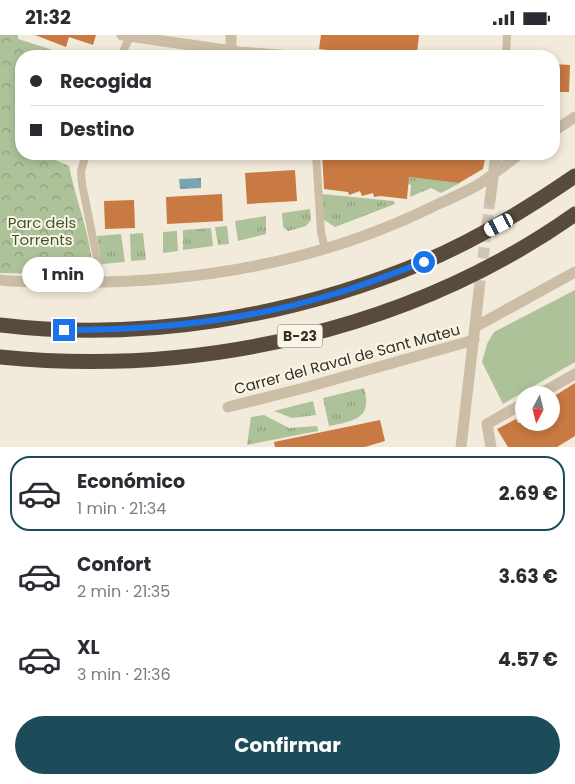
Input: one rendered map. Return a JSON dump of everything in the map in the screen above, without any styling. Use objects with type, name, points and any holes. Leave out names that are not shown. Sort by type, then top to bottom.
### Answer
[{"type":"highway","name":"B-23","points":[[0,325],[64,330],[160,327],[232,317],[326,296],[424,262],[459,245],[532,205],[575,175]]},
{"type":"highway","name":"B-23","points":[[0,357],[67,362],[163,359],[235,350],[299,337],[388,311],[432,292],[513,253],[575,214]]},
{"type":"street","points":[[122,50],[126,35],[231,50],[231,35]]},
{"type":"street","points":[[506,50],[507,35]]},
{"type":"street","points":[[560,127],[575,117]]},
{"type":"street","points":[[84,160],[81,171],[82,184],[102,283]]},
{"type":"street","points":[[316,160],[325,249]]},
{"type":"street","points":[[490,200],[495,160]]},
{"type":"street","points":[[0,280],[102,283],[197,277],[279,263],[325,249],[412,217],[482,183],[511,160]]},
{"type":"street","points":[[475,327],[575,272]]},
{"type":"street","points":[[461,447],[479,291]]},
{"type":"street","name":"Carrer del Raval de Sant Mateu","points":[[228,407],[304,388],[474,340]]},
{"type":"street","points":[[554,386],[575,374]]},
{"type":"street","points":[[491,447],[486,424],[515,408]]},
{"type":"green space","name":"Parc dels Torrents","points":[[0,35],[18,35],[18,39],[53,50],[15,50],[15,160],[55,160],[69,166],[90,247],[93,275],[0,273]]},
{"type":"green space","points":[[409,177],[460,183],[441,193],[431,188],[410,197],[411,185],[408,184]]},
{"type":"green space","points":[[322,194],[394,201],[395,204],[335,227],[323,219]]},
{"type":"green space","points":[[310,209],[311,220],[306,226],[288,231],[283,227],[282,213]]},
{"type":"green space","points":[[266,216],[266,234],[238,241],[235,221]]},
{"type":"green space","points":[[227,226],[229,244],[218,245],[215,227]]},
{"type":"green space","points":[[211,228],[213,246],[183,250],[183,230]]},
{"type":"green space","points":[[177,231],[178,251],[163,253],[163,232]]},
{"type":"green space","points":[[143,233],[146,260],[131,261],[130,234]]},
{"type":"green space","points":[[121,234],[125,262],[102,264],[97,236]]},
{"type":"green space","points":[[575,290],[575,362],[534,386],[515,386],[515,397],[503,404],[482,362],[487,344],[494,332]]},
{"type":"green space","points":[[364,388],[366,406],[359,417],[329,426],[323,398]]},
{"type":"green space","points":[[313,401],[316,415],[292,418],[274,411]]},
{"type":"green space","points":[[264,415],[289,428],[317,426],[318,431],[247,445],[251,417]]},
{"type":"water","points":[[201,178],[201,188],[180,189],[179,179]]},
{"type":"building","points":[[35,35],[96,35],[93,45],[69,37],[66,47]]},
{"type":"building","points":[[321,35],[419,35],[417,50],[319,49]]},
{"type":"building","points":[[560,64],[570,65],[569,92],[560,92]]},
{"type":"building","points":[[322,160],[485,160],[483,169],[459,183],[409,177],[407,199],[374,197],[373,193],[362,196],[360,191],[349,195],[348,192],[324,189]]},
{"type":"building","points":[[295,170],[297,201],[247,204],[245,173]]},
{"type":"building","points":[[222,194],[223,221],[167,224],[166,197]]},
{"type":"building","points":[[134,200],[135,228],[105,229],[104,201]]},
{"type":"building","points":[[575,383],[575,436],[557,447],[508,447],[497,429],[515,420],[515,431],[560,431],[560,392]]},
{"type":"building","points":[[380,420],[385,441],[365,447],[275,447],[274,442]]},
{"type":"tunnel","points":[[479,291],[490,200]]},
{"type":"route","points":[[64,330],[113,330],[160,327],[223,319],[285,307],[334,294],[424,262]]}]
